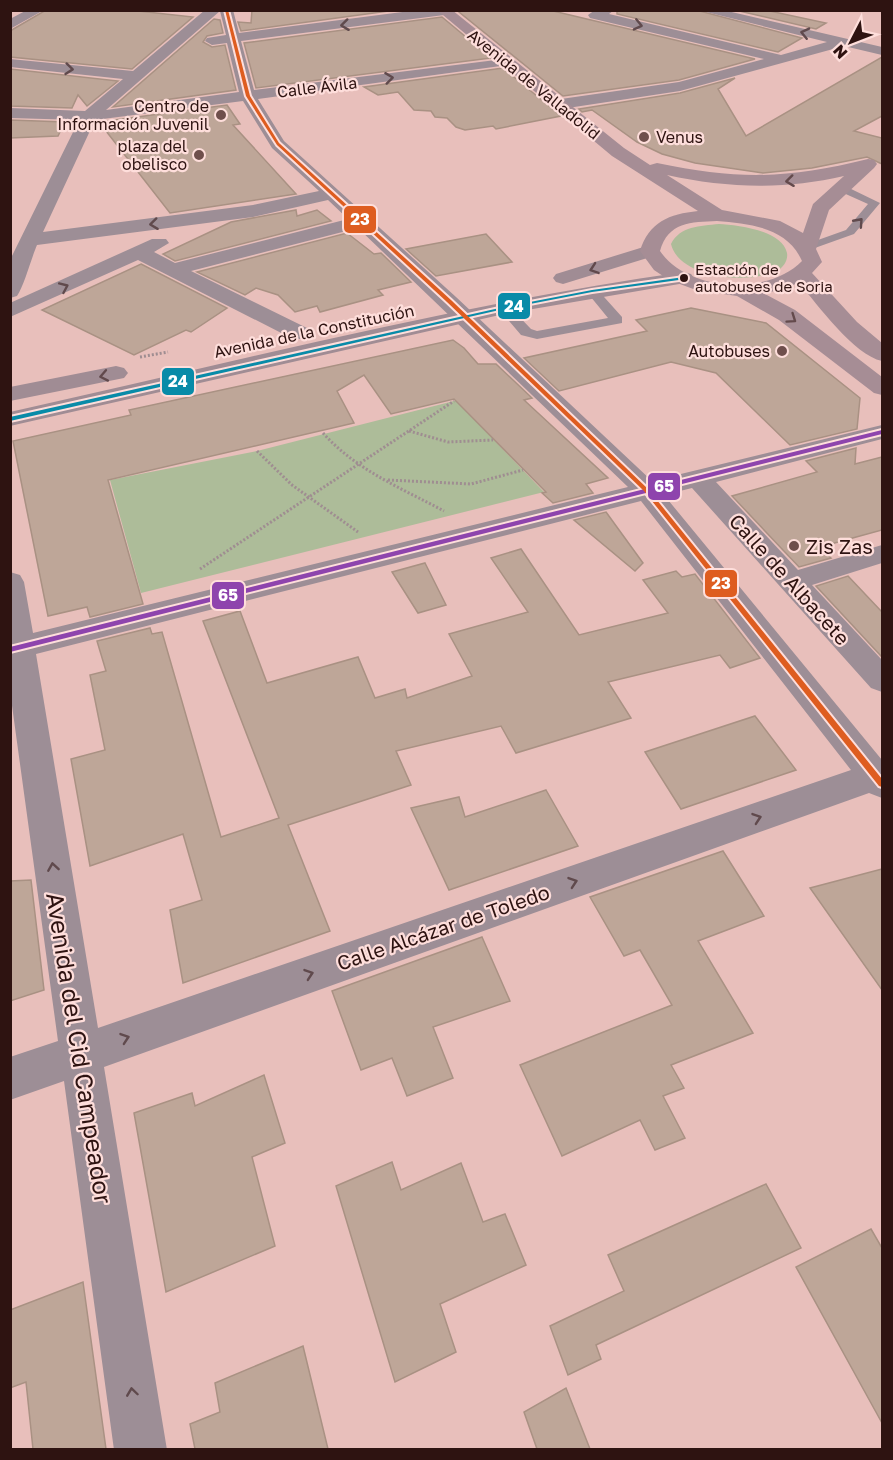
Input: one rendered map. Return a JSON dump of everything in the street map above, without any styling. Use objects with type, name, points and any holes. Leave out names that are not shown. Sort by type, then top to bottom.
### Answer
[{"type":"main road","name":"Avenida de Valladolid","points":[[446,11],[626,157]]},
{"type":"main road","points":[[626,157],[687,175],[739,182],[777,183],[811,179],[875,160]]},
{"type":"main road","points":[[626,157],[665,210],[692,216],[717,215],[751,218],[786,230],[808,247]]},
{"type":"main road","points":[[626,157],[717,215]]},
{"type":"main road","points":[[741,290],[783,285],[803,275],[812,262],[808,247],[820,208],[875,160]]},
{"type":"main road","points":[[799,197],[875,160]]},
{"type":"main road","points":[[751,218],[779,207]]},
{"type":"main road","points":[[665,210],[652,234],[650,251],[661,266],[684,278],[741,290],[787,315],[882,388]]},
{"type":"main road","points":[[803,275],[849,327],[882,354]]},
{"type":"street","points":[[10,25],[38,10]]},
{"type":"street","points":[[608,10],[595,15],[783,59]]},
{"type":"street","points":[[704,10],[882,51]]},
{"type":"street","points":[[10,292],[24,254],[89,116],[212,11],[233,38],[248,96],[278,144],[646,490],[879,780]]},
{"type":"street","points":[[173,45],[446,11]]},
{"type":"street","points":[[561,104],[680,86],[845,42]]},
{"type":"street","name":"Calle Ávila","points":[[10,112],[89,116],[508,61]]},
{"type":"street","points":[[10,63],[134,76]]},
{"type":"street","points":[[24,254],[253,211],[330,194]]},
{"type":"street","points":[[93,253],[170,238],[253,211]]},
{"type":"street","points":[[174,269],[361,221]]},
{"type":"street","points":[[10,311],[170,238]]},
{"type":"street","name":"Avenida de la Constitución","points":[[10,419],[456,309],[577,275],[650,251]]},
{"type":"street","points":[[140,253],[301,334]]},
{"type":"street","name":"Avenida de la Constitución","points":[[10,394],[301,334],[456,309],[504,308],[592,291],[684,278]]},
{"type":"street","points":[[15,648],[882,432]]},
{"type":"street","name":"Calle de Albacete","points":[[698,478],[882,680]]},
{"type":"street","points":[[793,581],[872,558],[882,582]]},
{"type":"street","name":"Avenida del Cid Campeador","points":[[10,582],[15,648],[81,1054],[141,1449]]},
{"type":"street","name":"Calle Alcázar de Toledo","points":[[10,1079],[879,780]]},
{"type":"lane","points":[[808,247],[850,232],[875,203],[843,189]]},
{"type":"lane","points":[[504,308],[526,332],[537,335],[616,320],[592,291]]},
{"type":"path","points":[[192,574],[454,400]]},
{"type":"path","points":[[409,431],[448,441],[493,440]]},
{"type":"path","points":[[323,433],[336,449],[357,465],[481,532]]},
{"type":"path","points":[[257,451],[277,474],[307,498],[391,554]]},
{"type":"path","points":[[386,480],[471,484],[523,470]]},
{"type":"green space","points":[[719,224],[758,230],[777,239],[787,253],[785,264],[768,274],[736,278],[702,272],[677,256],[671,244],[685,230]]},
{"type":"green space","points":[[466,394],[508,435],[494,440],[544,492],[141,593],[110,480],[257,451],[454,401]]},
{"type":"building","points":[[46,10],[129,10],[193,17],[132,69],[10,57],[10,31]]},
{"type":"building","points":[[252,10],[396,10],[241,31],[238,22],[251,23]]},
{"type":"building","points":[[460,10],[549,10],[755,59],[679,80],[563,96],[459,12]]},
{"type":"building","points":[[617,10],[696,10],[802,38],[778,52],[617,14]]},
{"type":"building","points":[[735,10],[765,10],[826,23],[816,29]]},
{"type":"building","points":[[442,17],[491,58],[256,88],[244,43]]},
{"type":"building","points":[[214,19],[220,20],[223,33],[207,36],[203,42],[212,47],[225,45],[236,90],[113,107]]},
{"type":"building","points":[[882,57],[882,116],[854,131],[882,138],[882,164],[867,157],[812,168],[763,173],[695,163],[662,154],[637,142],[592,110],[582,112],[579,109],[680,93],[735,78],[718,89],[746,136]]},
{"type":"building","points":[[503,68],[561,116],[496,129],[493,126],[465,130],[456,127],[447,118],[435,117],[431,111],[414,110],[398,92],[378,95],[364,87]]},
{"type":"building","points":[[10,69],[118,81],[87,106],[78,95],[72,108],[10,106]]},
{"type":"building","points":[[227,105],[240,124],[233,125],[296,194],[170,213],[99,122]]},
{"type":"building","points":[[10,120],[65,122],[58,136],[10,138]]},
{"type":"building","points":[[296,210],[297,216],[317,210],[331,221],[175,261],[163,254],[231,222]]},
{"type":"building","points":[[347,233],[374,254],[381,253],[411,282],[378,290],[383,295],[320,312],[317,306],[295,312],[278,295],[256,288],[245,295],[197,272]]},
{"type":"building","points":[[486,234],[512,262],[436,276],[406,249]]},
{"type":"building","points":[[141,264],[227,308],[191,332],[186,330],[134,355],[42,310]]},
{"type":"building","name":"Estación de autobuses de Soria","points":[[691,308],[766,323],[860,398],[857,429],[790,445],[716,373],[671,362],[559,391],[524,358],[647,331],[636,320]]},
{"type":"building","points":[[453,340],[464,348],[478,364],[496,364],[532,398],[524,400],[608,478],[586,484],[593,493],[553,503],[542,493],[546,492],[454,399],[391,414],[364,375],[337,391],[354,423],[108,480],[143,604],[90,617],[87,607],[48,616],[13,441],[131,415],[129,410]]},
{"type":"building","points":[[856,448],[855,464],[882,457],[882,530],[820,547],[831,558],[799,567],[732,496],[817,472],[806,461]]},
{"type":"building","points":[[606,512],[643,563],[635,571],[574,520]]},
{"type":"building","points":[[521,549],[579,635],[668,613],[643,580],[676,571],[682,577],[695,574],[760,658],[730,668],[720,655],[608,682],[631,718],[516,753],[501,726],[396,751],[411,785],[288,825],[330,931],[183,983],[170,910],[202,900],[183,834],[90,866],[71,759],[105,750],[90,675],[106,671],[97,641],[150,628],[152,634],[162,632],[221,837],[279,818],[203,621],[240,611],[267,683],[358,657],[375,698],[405,689],[407,698],[472,676],[449,634],[528,612],[491,558]]},
{"type":"building","points":[[425,563],[446,605],[418,613],[392,572]]},
{"type":"building","points":[[848,576],[882,612],[882,657],[816,586]]},
{"type":"building","points":[[755,716],[796,770],[681,809],[645,752]]},
{"type":"building","points":[[546,790],[578,846],[449,890],[411,808],[459,797],[465,817]]},
{"type":"building","points":[[723,851],[764,916],[698,941],[753,1033],[671,1065],[684,1088],[663,1096],[685,1138],[655,1150],[640,1120],[562,1156],[520,1065],[672,1005],[640,950],[624,956],[590,897]]},
{"type":"building","points":[[882,869],[882,990],[810,888]]},
{"type":"building","points":[[31,880],[44,990],[10,1001],[10,881]]},
{"type":"building","points":[[482,937],[510,1001],[433,1027],[453,1078],[407,1096],[392,1058],[361,1070],[332,991]]},
{"type":"building","points":[[264,1075],[285,1143],[252,1157],[275,1246],[166,1292],[134,1113],[192,1093],[195,1106]]},
{"type":"building","points":[[392,1162],[401,1190],[461,1163],[483,1222],[505,1214],[526,1265],[440,1304],[456,1352],[395,1382],[336,1186]]},
{"type":"building","points":[[766,1184],[801,1248],[596,1345],[601,1359],[568,1375],[550,1326],[624,1291],[608,1255]]},
{"type":"building","points":[[871,1229],[882,1248],[882,1423],[796,1267]]},
{"type":"building","points":[[83,1282],[106,1449],[33,1449],[26,1382],[10,1388],[10,1310]]},
{"type":"building","points":[[303,1346],[328,1449],[195,1449],[190,1424],[220,1412],[215,1383]]},
{"type":"building","points":[[566,1388],[590,1449],[537,1449],[524,1412]]},
{"type":"transit line","name":"23","points":[[226,10],[248,96],[278,144],[449,301],[646,490],[882,784]]},
{"type":"transit line","name":"24","points":[[10,419],[504,308],[592,291],[684,278]]},
{"type":"transit line","name":"65","points":[[10,650],[882,432]]},
{"type":"place","name":"Centro de Información Juvenil","points":[[221,115]]},
{"type":"place","name":"Venus","points":[[644,137]]},
{"type":"place","name":"plaza del obelisco","points":[[199,155]]},
{"type":"place","name":"Estación de autobuses de Soria","points":[[684,278]]},
{"type":"place","name":"Autobuses","points":[[782,351]]},
{"type":"place","name":"Zis Zas","points":[[794,546]]}]
